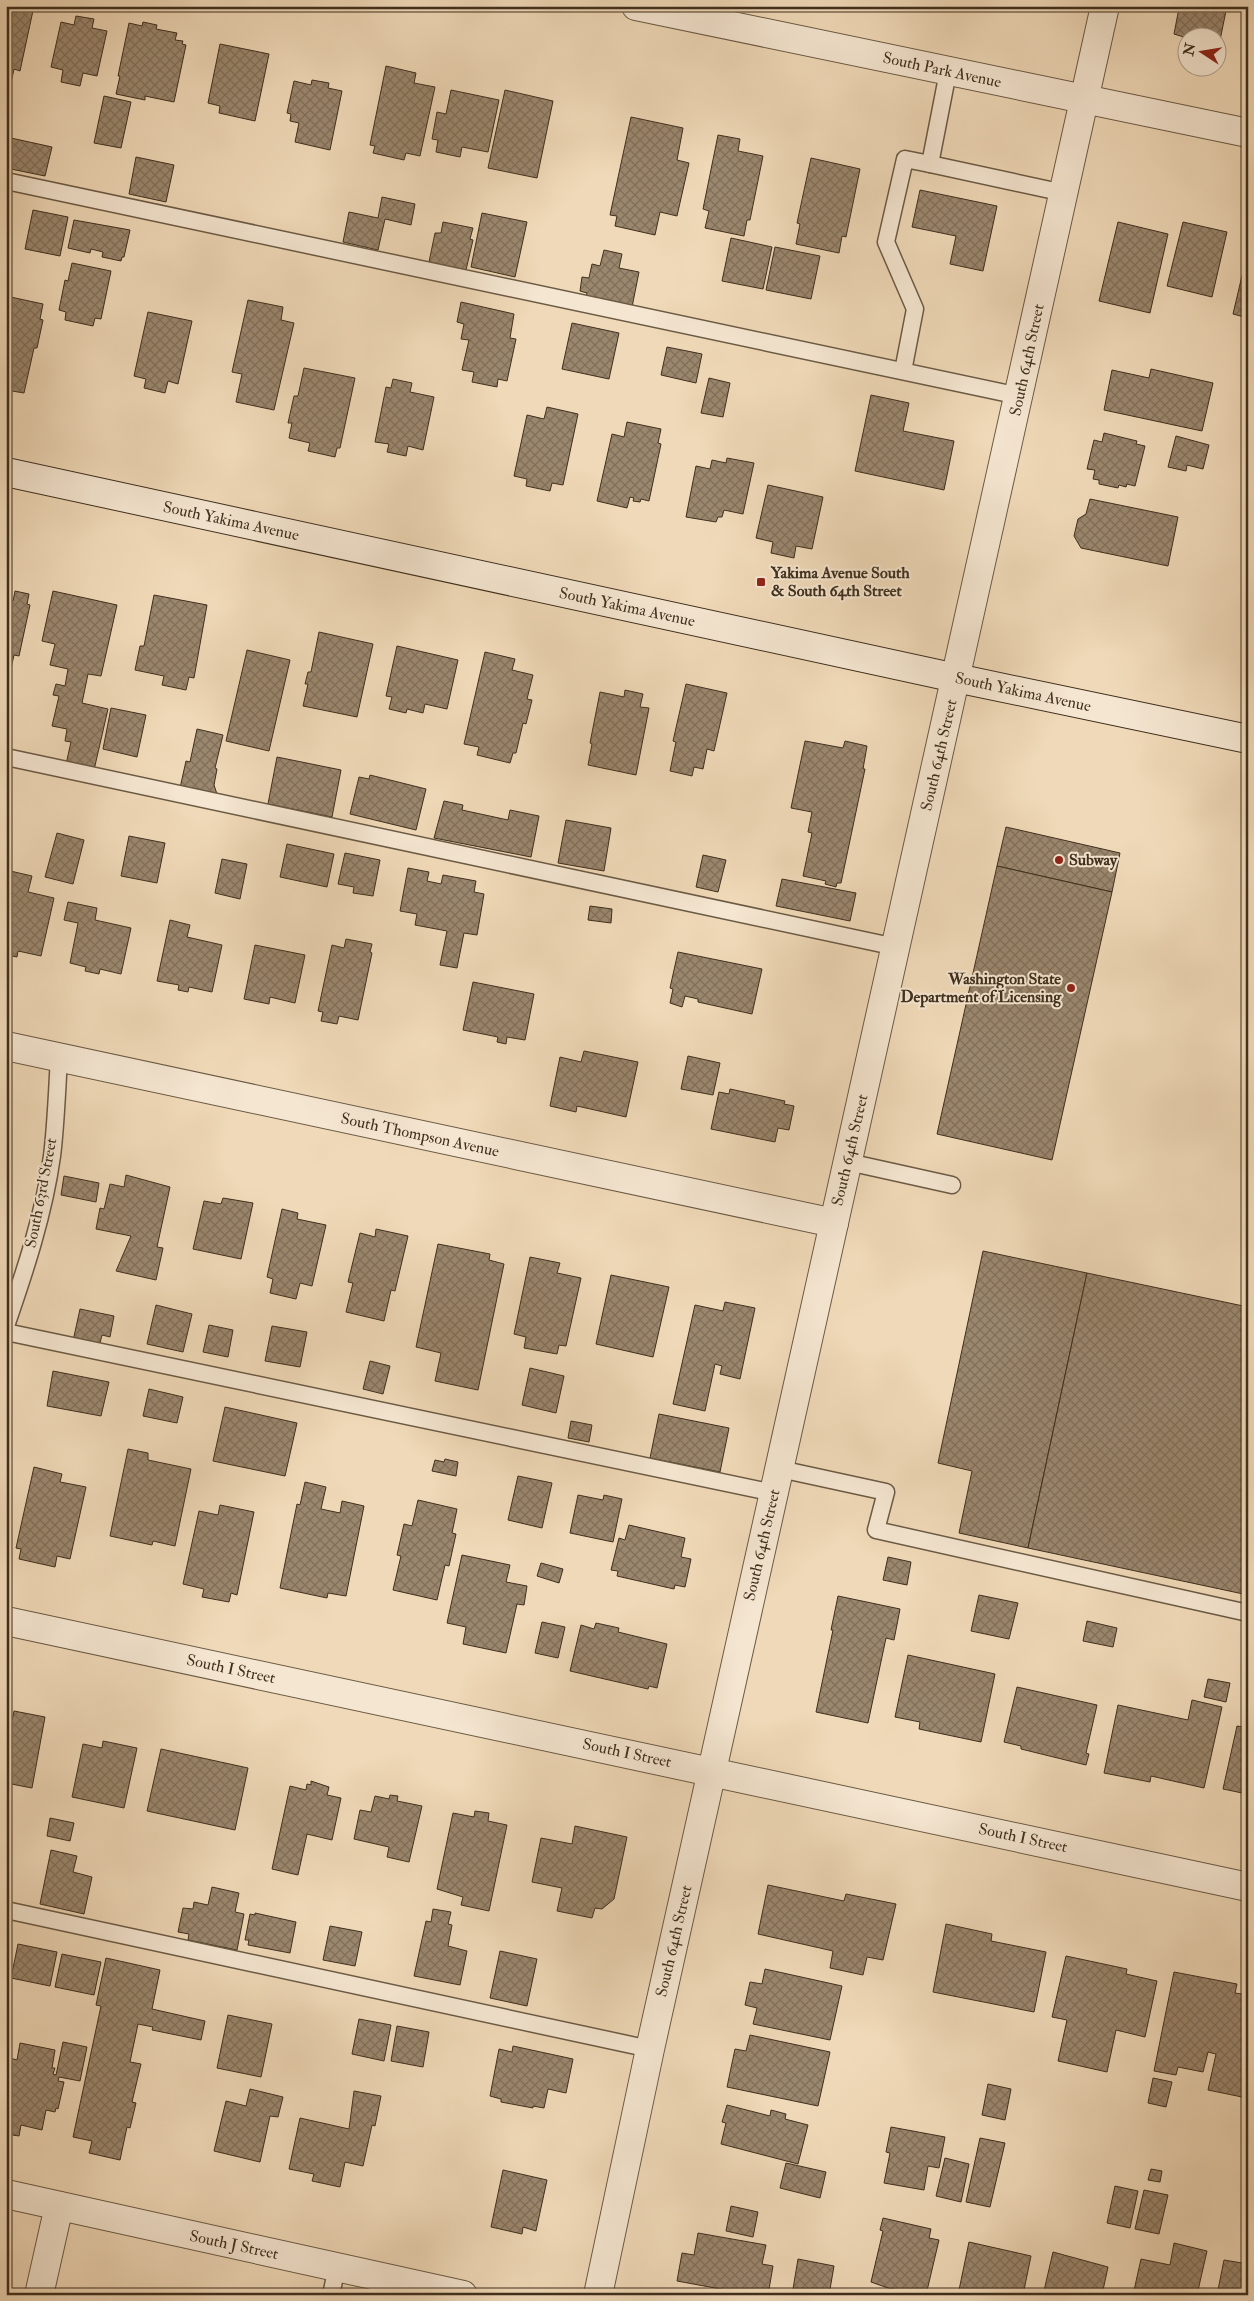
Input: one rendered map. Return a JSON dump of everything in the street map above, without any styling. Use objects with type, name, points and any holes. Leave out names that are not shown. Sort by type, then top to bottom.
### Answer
[{"type":"street","name":"South Park Avenue","points":[[636,6],[1248,133]]},
{"type":"street","name":"South 64th Street","points":[[598,2295],[650,2049],[1086,100],[1105,6]]},
{"type":"street","name":"South Yakima Avenue","points":[[6,472],[956,678],[1248,739]]},
{"type":"street","name":"South Thompson Avenue","points":[[6,1046],[834,1223]]},
{"type":"street","name":"South I Street","points":[[6,1621],[1248,1887]]},
{"type":"street","name":"South J Street","points":[[6,2194],[463,2295]]},
{"type":"street","points":[[39,2295],[59,2206]]},
{"type":"lane","points":[[930,164],[948,72]]},
{"type":"lane","points":[[903,371],[915,309],[886,242],[905,159],[1064,193]]},
{"type":"lane","points":[[6,181],[1020,396]]},
{"type":"lane","points":[[6,757],[896,947]]},
{"type":"lane","name":"South 63rd Street","points":[[6,1326],[21,1284],[46,1187],[52,1156],[59,1058]]},
{"type":"lane","points":[[848,1162],[952,1185]]},
{"type":"lane","points":[[6,1332],[777,1481],[886,1492],[876,1530],[1248,1613]]},
{"type":"lane","points":[[6,1910],[650,2049]]},
{"type":"lane","points":[[331,2295],[337,2267]]},
{"type":"building","points":[[6,6],[34,6],[20,71],[14,69],[11,83],[6,82]]},
{"type":"building","points":[[1171,6],[1227,6],[1222,28],[1176,28],[1176,35],[1174,34],[1179,8]]},
{"type":"building","points":[[76,16],[94,19],[92,28],[107,31],[97,76],[83,73],[80,86],[61,82],[63,70],[51,67],[61,22],[74,25]]},
{"type":"building","points":[[143,22],[157,25],[156,29],[177,33],[175,40],[183,41],[182,44],[186,45],[174,102],[145,96],[145,100],[116,94],[129,23],[142,26]]},
{"type":"building","points":[[220,44],[269,54],[255,121],[219,113],[220,106],[208,103]]},
{"type":"building","points":[[386,66],[416,73],[414,83],[435,87],[420,156],[406,153],[404,160],[373,153],[375,146],[370,145]]},
{"type":"building","points":[[312,80],[329,83],[328,88],[342,91],[330,150],[295,142],[299,123],[290,121],[291,114],[287,113],[294,81],[311,85]]},
{"type":"building","points":[[451,90],[499,100],[488,152],[462,147],[460,157],[436,152],[438,140],[432,139],[437,112],[446,114]]},
{"type":"building","points":[[505,90],[553,101],[537,178],[488,168]]},
{"type":"building","points":[[104,96],[131,102],[121,148],[94,143]]},
{"type":"building","points":[[631,117],[683,128],[677,160],[689,163],[677,216],[660,212],[655,235],[615,226],[617,216],[610,215]]},
{"type":"building","points":[[718,135],[740,139],[738,151],[763,156],[750,220],[747,220],[744,236],[705,228],[709,211],[703,209]]},
{"type":"building","points":[[11,138],[52,147],[45,176],[6,168]]},
{"type":"building","points":[[136,157],[174,165],[166,202],[129,194]]},
{"type":"building","points":[[811,158],[860,169],[846,237],[842,236],[839,253],[796,244],[800,224],[797,223]]},
{"type":"building","points":[[920,190],[997,206],[983,271],[950,264],[956,236],[912,227]]},
{"type":"building","points":[[382,197],[415,204],[411,225],[385,219],[378,250],[343,242],[349,212],[378,218]]},
{"type":"building","points":[[33,210],[68,217],[60,256],[25,249]]},
{"type":"building","points":[[482,213],[527,222],[515,277],[471,267]]},
{"type":"building","points":[[74,220],[130,230],[124,257],[122,257],[121,261],[102,257],[103,252],[91,249],[90,253],[68,248]]},
{"type":"building","points":[[443,222],[473,228],[470,239],[473,240],[466,270],[429,262],[435,233],[441,233]]},
{"type":"building","points":[[1118,222],[1168,234],[1150,313],[1099,301]]},
{"type":"building","points":[[1183,222],[1227,232],[1212,297],[1167,286]]},
{"type":"building","points":[[731,238],[772,247],[763,289],[722,281]]},
{"type":"building","points":[[775,247],[820,256],[811,299],[766,290]]},
{"type":"building","points":[[604,250],[622,254],[619,268],[639,272],[632,307],[586,297],[587,293],[580,291],[582,277],[589,278],[592,264],[600,266]]},
{"type":"building","points":[[1248,250],[1248,318],[1233,314]]},
{"type":"building","points":[[72,263],[111,271],[101,319],[95,318],[93,326],[65,320],[66,312],[59,310],[65,280],[68,281]]},
{"type":"building","points":[[6,296],[43,304],[40,319],[43,320],[37,348],[34,348],[24,393],[6,390]]},
{"type":"building","points":[[248,300],[283,307],[281,320],[294,323],[274,410],[236,402],[242,374],[232,372]]},
{"type":"building","points":[[461,302],[514,314],[510,338],[516,339],[507,381],[498,379],[497,387],[472,382],[474,372],[462,370],[469,340],[461,339],[464,324],[457,322]]},
{"type":"building","points":[[148,312],[192,321],[178,384],[168,381],[165,393],[144,388],[146,379],[134,376]]},
{"type":"building","points":[[572,323],[619,333],[609,379],[562,369]]},
{"type":"building","points":[[667,347],[702,354],[696,383],[661,375]]},
{"type":"building","points":[[304,368],[355,378],[340,448],[337,448],[335,457],[308,451],[310,443],[289,438],[292,423],[288,423],[294,396],[298,396]]},
{"type":"building","points":[[1151,369],[1213,383],[1202,431],[1104,410],[1112,370],[1149,378]]},
{"type":"building","points":[[709,378],[730,383],[723,417],[701,413]]},
{"type":"building","points":[[393,379],[412,383],[410,392],[434,397],[423,450],[408,446],[406,456],[387,452],[389,444],[375,442],[386,387],[391,388]]},
{"type":"building","points":[[871,395],[909,403],[903,431],[954,441],[944,490],[855,471]]},
{"type":"building","points":[[547,407],[578,414],[563,485],[552,483],[550,491],[526,486],[527,479],[514,476],[527,415],[544,419]]},
{"type":"building","points":[[627,422],[661,429],[658,443],[661,444],[649,501],[641,499],[640,502],[633,501],[634,498],[630,497],[627,508],[597,501],[612,434],[624,437]]},
{"type":"building","points":[[1104,433],[1137,441],[1136,444],[1145,446],[1135,486],[1127,484],[1126,487],[1119,485],[1118,488],[1099,484],[1099,480],[1093,479],[1095,470],[1087,469],[1094,440],[1102,442]]},
{"type":"building","points":[[1176,436],[1209,445],[1203,469],[1187,465],[1186,471],[1168,467]]},
{"type":"building","points":[[727,458],[754,463],[743,514],[724,510],[722,517],[718,517],[716,522],[686,517],[696,466],[710,469],[712,460],[726,463]]},
{"type":"building","points":[[768,485],[823,497],[812,549],[796,546],[794,558],[771,553],[773,542],[756,538]]},
{"type":"building","points":[[1090,499],[1178,517],[1168,566],[1081,548],[1074,536],[1078,519],[1086,514]]},
{"type":"building","points":[[15,591],[29,594],[27,604],[30,605],[19,656],[14,655],[6,691],[6,599],[13,601]]},
{"type":"building","points":[[53,591],[117,605],[101,676],[88,674],[82,703],[108,709],[94,770],[66,764],[71,742],[65,741],[67,729],[52,726],[59,696],[53,695],[56,684],[65,686],[68,669],[50,665],[55,644],[42,641]]},
{"type":"building","points":[[154,595],[207,605],[194,678],[189,677],[186,690],[162,685],[164,676],[135,670],[140,646],[144,646]]},
{"type":"building","points":[[319,632],[373,644],[357,717],[303,706],[308,684],[305,684],[308,672],[311,672]]},
{"type":"building","points":[[397,646],[458,660],[447,709],[425,704],[423,713],[407,709],[406,713],[389,709],[392,697],[386,696]]},
{"type":"building","points":[[247,650],[290,660],[269,751],[226,741]]},
{"type":"building","points":[[485,652],[515,659],[512,670],[533,675],[527,699],[532,700],[526,724],[523,723],[516,753],[513,753],[510,763],[477,755],[479,747],[464,744]]},
{"type":"building","points":[[686,684],[727,693],[714,751],[707,749],[703,769],[694,767],[692,776],[670,771],[676,742],[673,741]]},
{"type":"building","points":[[625,690],[643,694],[640,707],[649,708],[636,775],[588,765],[592,744],[590,743],[600,692],[624,697]]},
{"type":"building","points":[[111,708],[146,715],[137,757],[103,749]]},
{"type":"building","points":[[197,729],[223,735],[215,768],[217,769],[214,785],[218,797],[180,788],[186,761],[190,762]]},
{"type":"building","points":[[805,741],[843,748],[845,741],[867,746],[863,769],[865,769],[841,883],[837,883],[836,887],[825,884],[826,881],[803,876],[812,833],[808,832],[812,812],[791,808]]},
{"type":"building","points":[[277,757],[341,770],[332,817],[268,804]]},
{"type":"building","points":[[370,775],[426,789],[416,830],[350,814],[359,777],[369,779]]},
{"type":"building","points":[[444,801],[463,805],[462,810],[508,820],[510,810],[539,816],[531,857],[434,838]]},
{"type":"building","points":[[566,820],[611,828],[604,871],[558,863]]},
{"type":"building","name":"Subway","points":[[1006,827],[1120,853],[1112,892],[997,866]]},
{"type":"building","points":[[57,833],[84,840],[73,884],[45,877]]},
{"type":"building","points":[[129,836],[165,843],[157,883],[121,876]]},
{"type":"building","points":[[287,844],[334,854],[327,887],[280,877]]},
{"type":"building","points":[[345,853],[380,860],[373,896],[353,893],[354,887],[338,884]]},
{"type":"building","points":[[703,855],[726,860],[718,892],[696,887]]},
{"type":"building","points":[[222,859],[247,864],[240,899],[215,893]]},
{"type":"building","points":[[997,866],[1112,892],[1052,1160],[937,1134]]},
{"type":"building","points":[[408,868],[429,872],[427,881],[441,884],[443,875],[476,881],[474,892],[484,894],[477,935],[464,933],[457,968],[440,965],[447,931],[415,925],[417,914],[400,911]]},
{"type":"building","points":[[6,870],[32,876],[28,892],[54,898],[41,956],[18,951],[17,957],[6,955]]},
{"type":"building","points":[[782,879],[856,893],[850,921],[776,906]]},
{"type":"building","points":[[68,902],[97,908],[95,920],[131,928],[121,974],[100,969],[99,974],[85,971],[86,967],[70,963],[78,923],[64,920]]},
{"type":"building","points":[[590,906],[612,909],[611,923],[588,920]]},
{"type":"building","points":[[170,920],[190,925],[187,937],[222,945],[212,992],[189,987],[188,992],[178,990],[179,985],[157,981]]},
{"type":"building","points":[[346,939],[372,944],[370,952],[372,953],[358,1020],[339,1016],[337,1024],[321,1021],[323,1012],[318,1011],[332,945],[344,948]]},
{"type":"building","points":[[255,945],[305,955],[295,1003],[270,997],[269,1004],[244,999]]},
{"type":"building","points":[[678,952],[762,969],[752,1014],[698,1002],[698,999],[685,996],[682,1007],[670,1003],[673,989],[670,988]]},
{"type":"building","points":[[473,982],[534,994],[525,1040],[507,1037],[506,1044],[497,1042],[498,1037],[463,1030]]},
{"type":"building","points":[[584,1051],[638,1062],[626,1117],[577,1106],[576,1112],[550,1106],[560,1057],[581,1062]]},
{"type":"building","points":[[688,1056],[720,1063],[713,1095],[681,1089]]},
{"type":"building","points":[[730,1089],[785,1101],[784,1104],[794,1106],[789,1130],[778,1128],[775,1142],[711,1129],[719,1092],[729,1094]]},
{"type":"building","points":[[126,1175],[170,1187],[157,1247],[163,1248],[156,1280],[116,1271],[131,1236],[96,1229],[100,1208],[104,1209],[110,1184],[124,1187]]},
{"type":"building","points":[[64,1176],[99,1183],[96,1202],[61,1195]]},
{"type":"building","points":[[223,1198],[253,1203],[241,1259],[193,1249],[204,1201],[221,1204]]},
{"type":"building","points":[[282,1209],[298,1213],[297,1219],[326,1225],[312,1286],[300,1283],[296,1299],[270,1293],[273,1279],[267,1277]]},
{"type":"building","points":[[376,1229],[408,1236],[395,1291],[391,1290],[384,1321],[346,1312],[353,1283],[348,1282],[360,1233],[375,1237]]},
{"type":"building","points":[[438,1244],[490,1254],[489,1260],[504,1264],[478,1390],[435,1381],[441,1353],[416,1347]]},
{"type":"building","points":[[983,1251],[1087,1273],[1028,1548],[959,1533],[972,1471],[938,1463]]},
{"type":"building","points":[[530,1257],[560,1263],[557,1273],[581,1278],[566,1346],[559,1345],[557,1354],[524,1348],[526,1337],[514,1334]]},
{"type":"building","points":[[1087,1273],[1248,1307],[1248,1595],[1028,1548]]},
{"type":"building","points":[[611,1275],[669,1287],[653,1357],[596,1344]]},
{"type":"building","points":[[725,1302],[755,1308],[740,1379],[720,1374],[722,1366],[715,1364],[705,1411],[673,1404],[695,1305],[723,1311]]},
{"type":"building","points":[[156,1305],[192,1314],[183,1352],[147,1344]]},
{"type":"building","points":[[80,1309],[114,1316],[110,1337],[102,1335],[99,1347],[73,1341]]},
{"type":"building","points":[[209,1325],[233,1330],[228,1357],[203,1352]]},
{"type":"building","points":[[272,1326],[307,1332],[300,1367],[265,1361]]},
{"type":"building","points":[[370,1361],[390,1366],[383,1394],[363,1389]]},
{"type":"building","points":[[530,1368],[564,1376],[556,1413],[522,1405]]},
{"type":"building","points":[[53,1371],[109,1382],[101,1416],[47,1406]]},
{"type":"building","points":[[149,1389],[183,1397],[177,1423],[143,1416]]},
{"type":"building","points":[[225,1407],[297,1423],[285,1476],[213,1461]]},
{"type":"building","points":[[659,1414],[729,1428],[720,1472],[650,1458]]},
{"type":"building","points":[[571,1421],[592,1425],[589,1442],[568,1438]]},
{"type":"building","points":[[128,1449],[148,1453],[148,1460],[191,1469],[175,1546],[153,1541],[152,1545],[110,1536]]},
{"type":"building","points":[[445,1459],[458,1462],[456,1476],[432,1471],[435,1460],[444,1462]]},
{"type":"building","points":[[34,1467],[62,1474],[60,1482],[86,1487],[70,1559],[57,1556],[55,1567],[19,1559],[21,1549],[16,1548]]},
{"type":"building","points":[[518,1476],[552,1483],[542,1528],[508,1520]]},
{"type":"building","points":[[305,1482],[326,1487],[321,1509],[340,1513],[342,1501],[364,1506],[346,1596],[328,1593],[327,1598],[280,1588],[297,1504],[300,1505]]},
{"type":"building","points":[[578,1495],[603,1500],[604,1495],[622,1499],[613,1542],[570,1533]]},
{"type":"building","points":[[418,1500],[457,1509],[452,1533],[456,1534],[449,1566],[445,1565],[437,1600],[393,1590],[401,1556],[397,1555],[404,1524],[412,1526]]},
{"type":"building","points":[[220,1505],[254,1512],[237,1595],[231,1593],[229,1602],[202,1597],[204,1589],[183,1584],[199,1511],[218,1515]]},
{"type":"building","points":[[629,1525],[685,1538],[681,1557],[691,1559],[685,1587],[675,1585],[674,1589],[617,1576],[618,1571],[611,1570],[619,1538],[625,1540]]},
{"type":"building","points":[[462,1555],[510,1565],[506,1582],[527,1586],[524,1605],[517,1604],[506,1653],[463,1644],[466,1627],[447,1623]]},
{"type":"building","points":[[888,1557],[911,1562],[907,1585],[883,1580]]},
{"type":"building","points":[[541,1563],[563,1569],[559,1583],[537,1576]]},
{"type":"building","points":[[979,1595],[1018,1603],[1009,1639],[971,1631]]},
{"type":"building","points":[[838,1596],[900,1609],[894,1640],[886,1638],[868,1723],[816,1712]]},
{"type":"building","points":[[1087,1621],[1117,1628],[1113,1647],[1083,1641]]},
{"type":"building","points":[[542,1622],[565,1627],[558,1658],[535,1653]]},
{"type":"building","points":[[596,1623],[619,1628],[618,1632],[667,1644],[657,1688],[649,1686],[648,1689],[570,1671],[581,1625],[594,1629]]},
{"type":"building","points":[[908,1655],[995,1674],[981,1742],[919,1729],[920,1722],[895,1717]]},
{"type":"building","points":[[1208,1679],[1230,1683],[1226,1702],[1204,1697]]},
{"type":"building","points":[[1017,1687],[1097,1705],[1086,1753],[1089,1754],[1086,1765],[1021,1749],[1021,1746],[1004,1742]]},
{"type":"building","points":[[1192,1700],[1222,1707],[1204,1788],[1151,1776],[1150,1782],[1104,1773],[1118,1705],[1188,1720]]},
{"type":"building","points":[[14,1711],[45,1717],[32,1788],[6,1783],[6,1719],[12,1720]]},
{"type":"building","points":[[1237,1726],[1248,1728],[1248,1799],[1247,1794],[1223,1789]]},
{"type":"building","points":[[103,1741],[137,1748],[124,1808],[72,1797],[83,1744],[102,1748]]},
{"type":"building","points":[[161,1749],[248,1768],[235,1830],[147,1811]]},
{"type":"building","points":[[311,1781],[329,1787],[327,1795],[341,1798],[332,1840],[307,1834],[298,1875],[272,1869],[290,1786],[306,1790],[307,1784],[311,1785]]},
{"type":"building","points":[[390,1795],[398,1796],[397,1801],[422,1806],[409,1862],[387,1857],[389,1847],[354,1839],[360,1810],[371,1812],[375,1796],[389,1799]]},
{"type":"building","points":[[475,1811],[489,1813],[488,1821],[507,1825],[489,1911],[461,1905],[463,1897],[437,1889],[453,1813],[474,1817]]},
{"type":"building","points":[[50,1818],[74,1823],[70,1841],[47,1836]]},
{"type":"building","points":[[575,1826],[627,1837],[614,1899],[602,1909],[595,1908],[592,1918],[557,1911],[562,1888],[532,1882],[541,1838],[572,1844]]},
{"type":"building","points":[[51,1850],[77,1856],[73,1872],[92,1877],[84,1914],[40,1904]]},
{"type":"building","points":[[768,1885],[844,1901],[846,1894],[896,1904],[883,1960],[867,1957],[863,1975],[830,1968],[833,1951],[758,1934]]},
{"type":"building","points":[[212,1887],[239,1893],[235,1912],[244,1914],[237,1950],[188,1940],[189,1934],[178,1932],[183,1908],[193,1909],[194,1902],[208,1905]]},
{"type":"building","points":[[433,1909],[451,1912],[448,1924],[452,1925],[448,1946],[467,1951],[460,1985],[414,1976],[426,1921],[431,1922]]},
{"type":"building","points":[[255,1913],[296,1922],[290,1953],[248,1945],[249,1940],[245,1940],[250,1914],[255,1915]]},
{"type":"building","points":[[946,1924],[992,1934],[991,1941],[1046,1952],[1034,2012],[933,1992]]},
{"type":"building","points":[[330,1926],[362,1932],[355,1966],[323,1960]]},
{"type":"building","points":[[18,1944],[57,1952],[50,1986],[11,1978]]},
{"type":"building","points":[[500,1951],[537,1959],[527,2006],[490,1998]]},
{"type":"building","points":[[62,1954],[101,1962],[94,1995],[55,1987]]},
{"type":"building","points":[[1066,1956],[1127,1969],[1126,1974],[1157,1981],[1145,2037],[1116,2030],[1107,2072],[1058,2061],[1067,2020],[1052,2017]]},
{"type":"building","points":[[106,1958],[160,1970],[152,2009],[205,2021],[201,2040],[152,2030],[153,2027],[138,2024],[130,2062],[141,2064],[132,2102],[136,2103],[130,2128],[127,2127],[120,2160],[89,2153],[92,2141],[73,2137],[101,2006],[96,2005]]},
{"type":"building","points":[[765,1969],[842,1986],[830,2040],[753,2024],[757,2008],[745,2005],[750,1982],[762,1984]]},
{"type":"building","points":[[1174,1972],[1237,1984],[1235,1993],[1248,1995],[1248,2065],[1242,2097],[1208,2090],[1216,2054],[1208,2052],[1203,2072],[1178,2067],[1176,2075],[1154,2071]]},
{"type":"building","points":[[228,2015],[272,2024],[261,2077],[217,2068]]},
{"type":"building","points":[[359,2019],[391,2025],[384,2061],[352,2054]]},
{"type":"building","points":[[397,2026],[429,2032],[423,2067],[391,2061]]},
{"type":"building","points":[[750,2035],[830,2052],[818,2106],[727,2087],[735,2049],[746,2051]]},
{"type":"building","points":[[63,2042],[87,2047],[80,2081],[59,2077],[58,2081],[64,2082],[58,2109],[56,2108],[55,2112],[46,2110],[42,2130],[21,2125],[19,2136],[6,2134],[6,2057],[17,2060],[20,2043],[55,2050],[52,2068],[55,2068],[53,2074],[56,2075]]},
{"type":"building","points":[[513,2046],[573,2059],[566,2093],[548,2089],[544,2108],[533,2106],[533,2108],[501,2102],[501,2099],[490,2096],[499,2049],[512,2052]]},
{"type":"building","points":[[1153,2078],[1172,2082],[1166,2107],[1148,2103]]},
{"type":"building","points":[[988,2084],[1011,2089],[1005,2120],[982,2115]]},
{"type":"building","points":[[250,2089],[283,2097],[278,2117],[270,2116],[260,2162],[214,2151],[226,2101],[246,2106]]},
{"type":"building","points":[[354,2091],[381,2096],[375,2126],[372,2125],[363,2166],[345,2162],[340,2187],[312,2181],[314,2174],[289,2169],[300,2118],[349,2129]]},
{"type":"building","points":[[727,2105],[770,2116],[771,2110],[786,2114],[785,2119],[808,2125],[798,2164],[721,2144],[726,2123],[722,2122]]},
{"type":"building","points":[[891,2127],[945,2137],[939,2168],[928,2166],[924,2190],[884,2183],[890,2153],[886,2152]]},
{"type":"building","points":[[980,2138],[1005,2143],[990,2207],[966,2202]]},
{"type":"building","points":[[945,2158],[969,2164],[961,2202],[936,2196]]},
{"type":"building","points":[[786,2163],[826,2172],[820,2198],[780,2188]]},
{"type":"building","points":[[1151,2169],[1162,2171],[1160,2182],[1148,2180]]},
{"type":"building","points":[[503,2170],[547,2180],[536,2231],[523,2227],[522,2234],[491,2227]]},
{"type":"building","points":[[1115,2186],[1138,2191],[1130,2228],[1107,2223]]},
{"type":"building","points":[[1144,2190],[1168,2195],[1159,2234],[1135,2229]]},
{"type":"building","points":[[731,2206],[758,2212],[753,2237],[726,2231]]},
{"type":"building","points":[[883,2218],[931,2229],[929,2238],[939,2240],[926,2295],[888,2288],[871,2282],[883,2231],[880,2230]]},
{"type":"building","points":[[698,2233],[766,2245],[762,2264],[773,2266],[768,2295],[753,2295],[677,2281],[682,2253],[694,2255]]},
{"type":"building","points":[[969,2242],[1031,2256],[1023,2295],[958,2295]]},
{"type":"building","points":[[1174,2243],[1207,2251],[1197,2295],[1133,2295],[1141,2259],[1170,2265]]},
{"type":"building","points":[[1053,2252],[1108,2267],[1102,2295],[1043,2295]]},
{"type":"building","points":[[798,2259],[834,2266],[829,2295],[792,2295]]},
{"type":"building","points":[[1224,2260],[1248,2264],[1248,2295],[1217,2295]]},
{"type":"place","name":"Yakima Avenue South & South 64th Street","points":[[761,582]]},
{"type":"place","name":"Subway","points":[[1059,860]]},
{"type":"place","name":"Washington State Department of Licensing","points":[[1071,988]]}]
